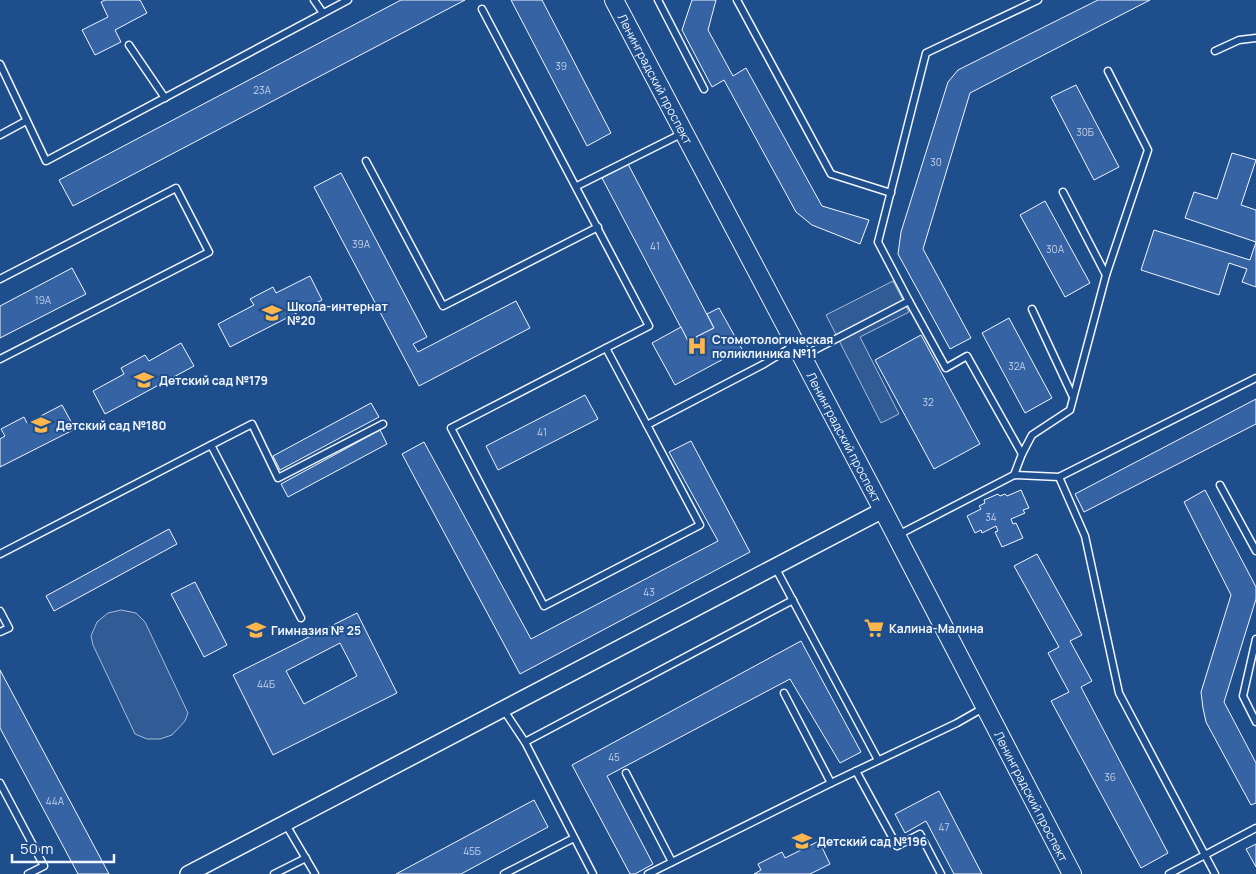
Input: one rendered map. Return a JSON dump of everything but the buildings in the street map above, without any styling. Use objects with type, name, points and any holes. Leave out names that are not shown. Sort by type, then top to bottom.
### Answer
[{"type":"main road","name":"Ленинградский проспект","points":[[614,0],[883,510],[1072,874]]},
{"type":"street","points":[[188,874],[883,510]]},
{"type":"lane","points":[[314,0],[323,13]]},
{"type":"lane","points":[[0,64],[46,161],[348,0]]},
{"type":"lane","points":[[658,0],[704,89]]},
{"type":"lane","points":[[737,0],[830,174],[891,193]]},
{"type":"lane","points":[[1022,454],[966,356],[946,368],[878,242],[926,53],[1038,0]]},
{"type":"lane","points":[[482,9],[577,186],[649,326],[606,348],[451,428],[544,606],[700,525],[606,348]]},
{"type":"lane","points":[[1216,51],[1239,40],[1256,38]]},
{"type":"lane","points":[[129,45],[165,98]]},
{"type":"lane","points":[[1014,475],[1032,435],[1070,410],[1106,275],[1148,150],[1108,71]]},
{"type":"lane","points":[[0,135],[26,121]]},
{"type":"lane","points":[[577,186],[684,133]]},
{"type":"lane","points":[[366,161],[443,306],[598,227]]},
{"type":"lane","points":[[0,279],[176,188],[208,252],[0,359]]},
{"type":"lane","points":[[1063,192],[1106,275]]},
{"type":"lane","points":[[647,424],[764,364],[799,351],[909,301]]},
{"type":"lane","points":[[1032,309],[1073,397]]},
{"type":"lane","points":[[896,536],[1014,475],[1059,477],[1256,378]]},
{"type":"lane","points":[[0,554],[252,424],[278,478],[382,424]]},
{"type":"lane","points":[[211,445],[301,618]]},
{"type":"lane","points":[[1059,477],[1085,536],[1119,693],[1215,874]]},
{"type":"lane","points":[[1220,485],[1256,551]]},
{"type":"lane","points":[[775,567],[878,760]]},
{"type":"lane","points":[[525,742],[793,600]]},
{"type":"lane","points":[[0,611],[9,628],[0,632]]},
{"type":"lane","points":[[1256,639],[1243,696],[1256,722]]},
{"type":"lane","points":[[784,693],[830,783]]},
{"type":"lane","points":[[648,874],[830,783],[957,723],[985,707]]},
{"type":"lane","points":[[503,709],[525,742],[593,874]]},
{"type":"lane","points":[[856,771],[897,846],[920,834],[941,874]]},
{"type":"lane","points":[[626,773],[672,862]]},
{"type":"lane","points":[[0,782],[44,866],[28,874]]},
{"type":"lane","points":[[285,823],[314,874]]},
{"type":"lane","points":[[1169,874],[1256,828]]},
{"type":"lane","points":[[504,874],[574,838]]},
{"type":"lane","points":[[274,874],[306,858]]},
{"type":"shaded area","points":[[893,281],[909,312],[860,337],[899,414],[881,423],[826,315]]},
{"type":"shaded area","points":[[121,610],[136,613],[145,622],[188,713],[185,721],[172,735],[160,739],[147,739],[135,734],[93,645],[91,636],[97,622],[108,613]]},
{"type":"place","name":"Школа-интернат №20","points":[[272,313]]},
{"type":"place","name":"Стомотологическая поликлиника №11","points":[[697,346]]},
{"type":"place","name":"Детский сад №179","points":[[144,380]]},
{"type":"place","name":"Детский сад №180","points":[[41,425]]},
{"type":"place","name":"Калина-Малина","points":[[874,628]]},
{"type":"place","name":"Гимназия № 25","points":[[256,630]]},
{"type":"place","name":"Детский сад №196","points":[[802,841]]}]
